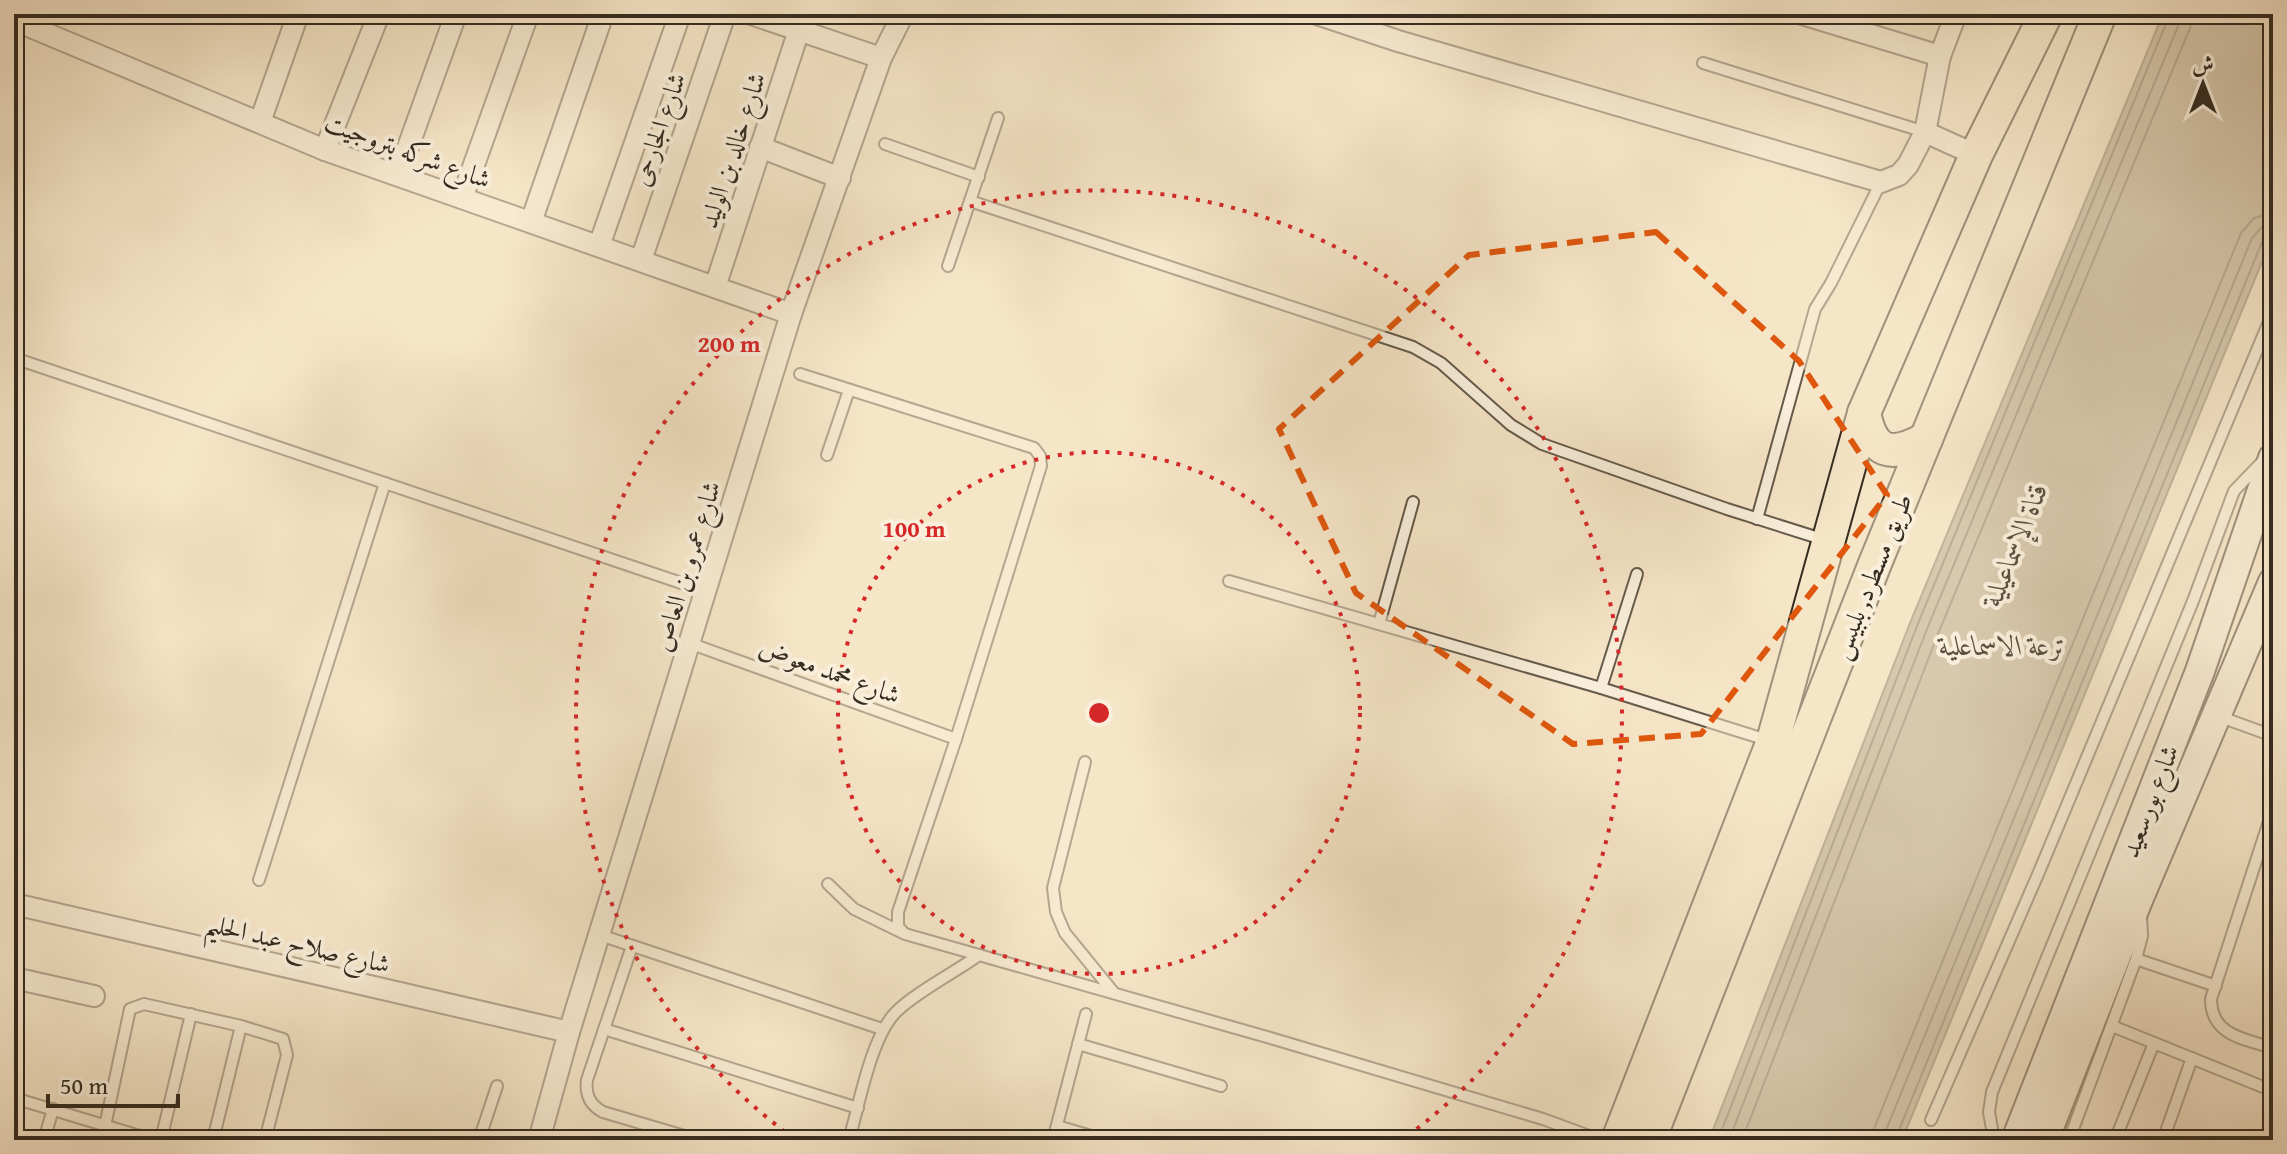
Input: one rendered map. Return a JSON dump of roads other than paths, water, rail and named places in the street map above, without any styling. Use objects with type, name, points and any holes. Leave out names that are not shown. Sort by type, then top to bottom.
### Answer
[{"type":"main road","name":"طريق مسطرد, بلبيس","points":[[1618,1140],[1773,741],[1864,413],[1976,155],[2046,14]]},
{"type":"main road","name":"طريق مسطرد, بلبيس","points":[[1649,1140],[1926,439],[2100,14]]},
{"type":"main road","points":[[1864,413],[1868,434],[1879,447],[1895,451],[1926,439]]},
{"type":"main road","name":"شارع بورسعيد","points":[[2016,1140],[2200,671],[2273,455]]},
{"type":"main road","name":"شارع بورسعيد","points":[[2044,1140],[2215,715],[2270,598]]},
{"type":"street","points":[[260,122],[298,14]]},
{"type":"street","points":[[325,150],[379,14]]},
{"type":"street","points":[[398,175],[456,14]]},
{"type":"street","points":[[462,198],[528,14]]},
{"type":"street","points":[[531,222],[603,14]]},
{"type":"street","points":[[599,246],[680,14]]},
{"type":"street","name":"شارع الجارحى","points":[[641,260],[725,14]]},
{"type":"street","points":[[751,14],[881,58]]},
{"type":"street","name":"شارع عمرو بن العاص","points":[[539,1140],[569,1032],[791,314],[881,58],[903,14]]},
{"type":"street","points":[[1317,14],[1398,41],[1881,182],[1899,175],[1908,165],[1925,132],[1940,56],[1956,14]]},
{"type":"street","points":[[1802,14],[1940,56]]},
{"type":"street","name":"شارع شركه بتروجيت","points":[[14,20],[325,150],[791,314]]},
{"type":"street","name":"شارع خالد بن الوليد","points":[[715,287],[799,30]]},
{"type":"street","points":[[1925,132],[1976,155]]},
{"type":"street","points":[[760,147],[840,178]]},
{"type":"street","name":"شارع صلاح عبد الحليم","points":[[14,904],[569,1032]]},
{"type":"street","points":[[14,978],[94,996]]},
{"type":"lane","points":[[1703,63],[1925,132]]},
{"type":"lane","points":[[948,266],[998,118]]},
{"type":"lane","points":[[885,144],[979,177]]},
{"type":"lane","points":[[1757,519],[1815,309],[1881,182]]},
{"type":"lane","points":[[970,201],[1413,347],[1441,363],[1511,425],[1542,444],[1827,541]]},
{"type":"lane","points":[[1931,1120],[2039,872],[2273,312]]},
{"type":"lane","points":[[14,358],[705,591]]},
{"type":"lane","points":[[800,374],[1034,448],[1040,456],[1041,466],[956,739],[898,912],[898,927],[905,934]]},
{"type":"lane","points":[[827,455],[849,390]]},
{"type":"lane","points":[[1994,1140],[1989,1112],[1992,1092],[2187,615],[2234,491],[2247,475],[2273,455]]},
{"type":"lane","points":[[259,880],[385,483]]},
{"type":"lane","points":[[1379,624],[1413,502]]},
{"type":"lane","points":[[1601,688],[1637,574]]},
{"type":"lane","points":[[1229,581],[1773,741]]},
{"type":"lane","name":"شارع محمد معوض","points":[[689,643],[956,739]]},
{"type":"lane","points":[[2215,715],[2273,736]]},
{"type":"lane","points":[[1085,762],[1055,877],[1054,900],[1059,923],[1065,933],[1115,995]]},
{"type":"lane","points":[[2273,809],[2211,1007],[2220,1026],[2230,1035],[2273,1048]]},
{"type":"lane","points":[[828,884],[854,909],[905,934],[1267,1037],[1543,1119],[1600,1140]]},
{"type":"lane","points":[[2069,1140],[2136,959],[2142,936],[2138,900]]},
{"type":"lane","points":[[600,935],[882,1029]]},
{"type":"lane","points":[[632,946],[587,1080],[587,1093],[593,1105],[603,1112],[698,1140]]},
{"type":"lane","points":[[849,1140],[882,1029],[898,1010],[979,955]]},
{"type":"lane","points":[[2136,959],[2216,986]]},
{"type":"lane","points":[[102,1140],[130,1009],[144,1004],[283,1039],[287,1055],[265,1140]]},
{"type":"lane","points":[[161,1140],[191,1014]]},
{"type":"lane","points":[[1053,1140],[1086,1014]]},
{"type":"lane","points":[[213,1140],[241,1026]]},
{"type":"lane","points":[[2112,1026],[2273,1091]]},
{"type":"lane","points":[[604,1029],[858,1108]]},
{"type":"lane","points":[[2115,1140],[2154,1043]]},
{"type":"lane","points":[[1078,1044],[1221,1086]]},
{"type":"lane","points":[[2163,1140],[2192,1058]]},
{"type":"lane","points":[[479,1140],[497,1086]]},
{"type":"lane","points":[[14,1098],[153,1140]]},
{"type":"lane","points":[[44,1140],[53,1109]]},
{"type":"lane","points":[[1057,1126],[1105,1140]]},
{"type":"water","name":"ترعة الاسماعلية","points":[[2163,14],[2273,14],[2273,235],[1902,1140],[1709,1140],[1910,623]]},
{"type":"water label","name":"قناة الإسماعيلية","points":[[2014,544]]}]
